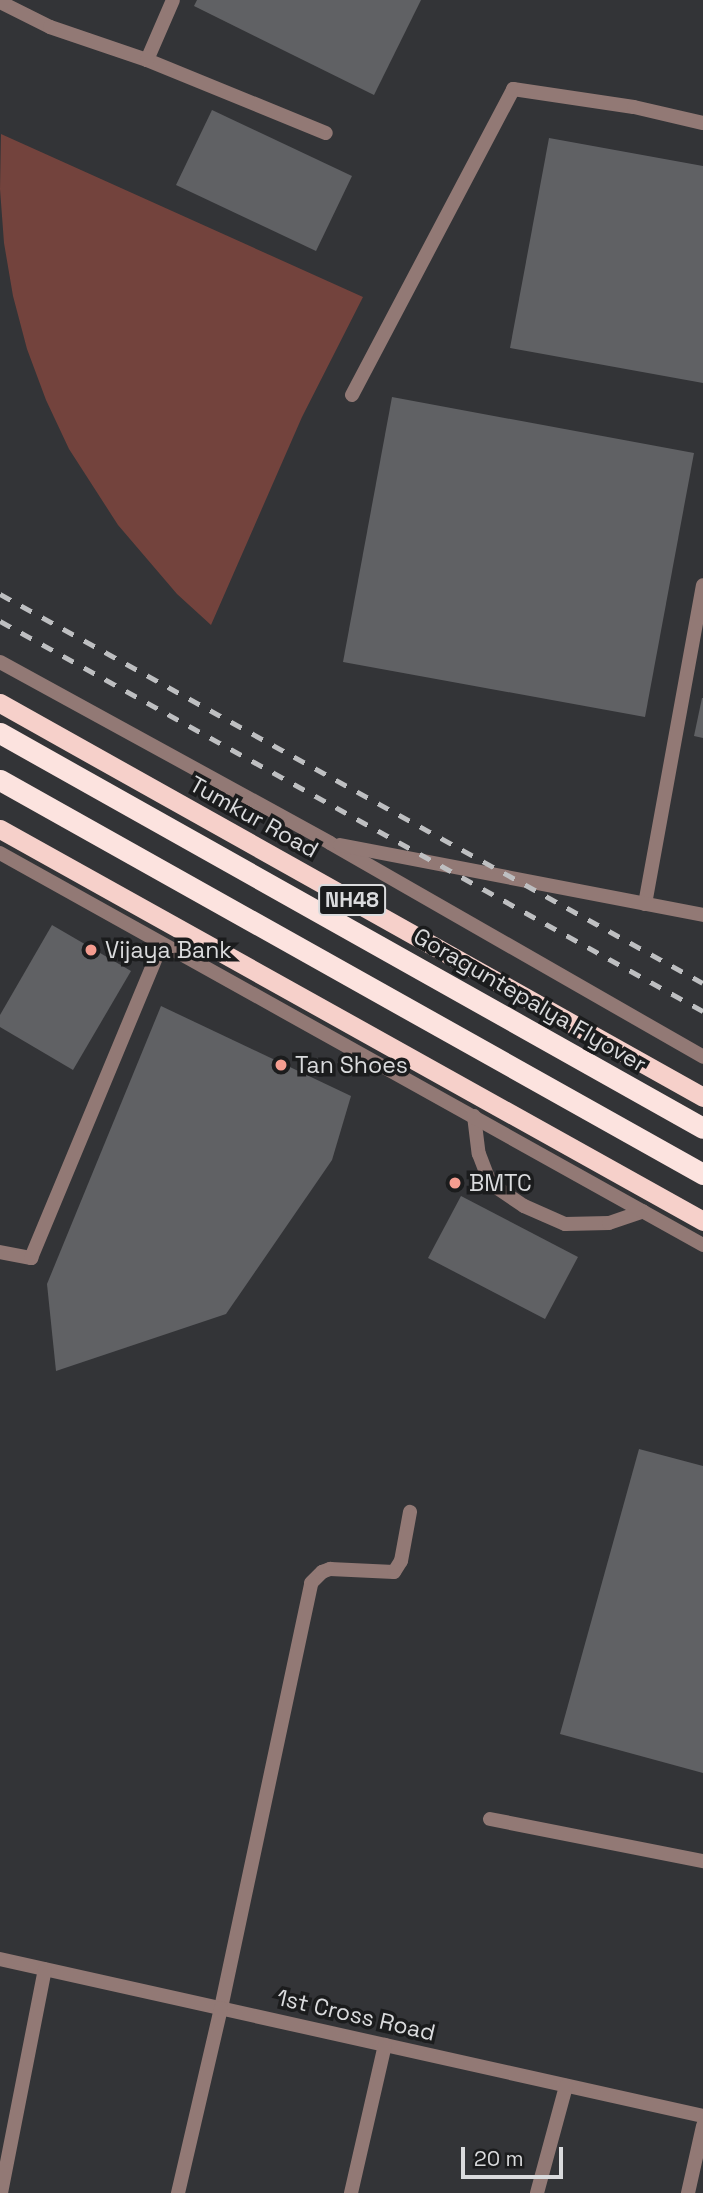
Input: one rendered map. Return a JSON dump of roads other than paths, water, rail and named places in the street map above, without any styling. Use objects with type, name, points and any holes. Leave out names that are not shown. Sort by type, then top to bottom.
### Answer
[{"type":"highway","name":"Tumkur Road","points":[[0,703],[703,1097]]},
{"type":"highway","name":"Goraguntepalya Flyover","points":[[0,733],[703,1128]]},
{"type":"highway","points":[[0,780],[703,1174]]},
{"type":"highway","points":[[0,829],[703,1221]]},
{"type":"street","points":[[147,60],[173,0]]},
{"type":"street","points":[[0,2],[50,27],[147,60],[326,133]]},
{"type":"street","points":[[352,394],[513,89],[634,107],[703,123]]},
{"type":"street","points":[[645,904],[703,585]]},
{"type":"street","points":[[0,662],[330,842],[703,1057]]},
{"type":"street","points":[[330,842],[703,915]]},
{"type":"street","points":[[0,853],[703,1245]]},
{"type":"street","points":[[0,1252],[31,1258],[162,944]]},
{"type":"street","points":[[474,1116],[480,1154],[490,1183],[524,1206],[565,1224],[610,1223],[643,1211]]},
{"type":"street","points":[[178,2193],[311,1583],[322,1572],[330,1569],[394,1572],[401,1561],[410,1512]]},
{"type":"street","points":[[490,1819],[703,1861]]},
{"type":"street","name":"1st Cross Road","points":[[0,1959],[703,2116]]},
{"type":"street","points":[[1,2193],[45,1969]]},
{"type":"street","points":[[351,2193],[385,2045]]},
{"type":"street","points":[[537,2193],[566,2086]]},
{"type":"street","points":[[688,2193],[703,2126]]},
{"type":"railway","points":[[0,594],[703,983]]},
{"type":"railway","points":[[0,621],[703,1011]]},
{"type":"place","name":"Vijaya Bank","points":[[91,950]]},
{"type":"place","name":"Tan Shoes","points":[[281,1065]]},
{"type":"place","name":"BMTC","points":[[455,1183]]}]
